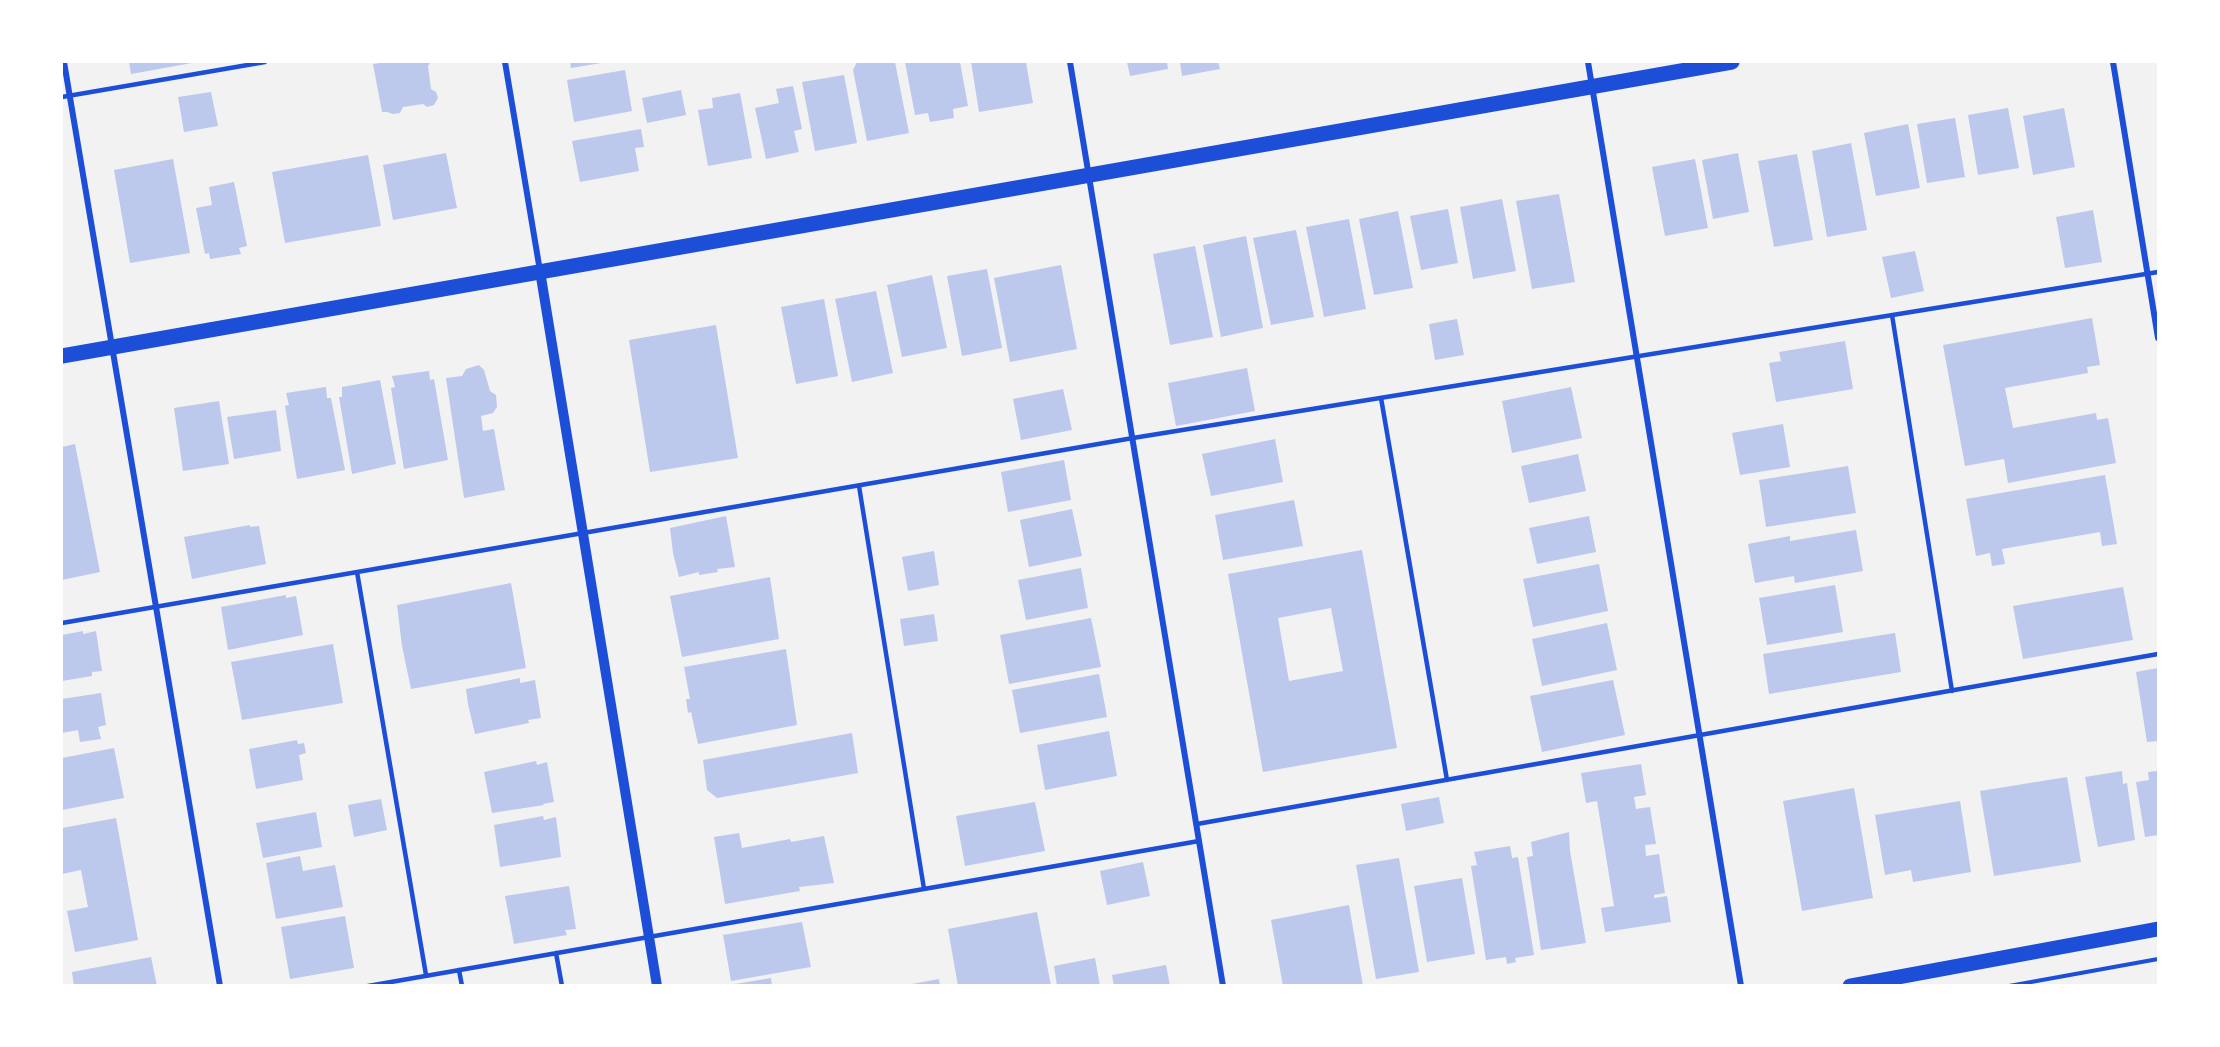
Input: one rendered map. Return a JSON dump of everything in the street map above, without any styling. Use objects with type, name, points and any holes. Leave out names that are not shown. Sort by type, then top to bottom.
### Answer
[{"type":"main road","points":[[62,356],[1732,62]]},
{"type":"main road","points":[[1850,986],[2158,929]]},
{"type":"street","points":[[64,62],[220,986]]},
{"type":"street","points":[[505,62],[657,986]]},
{"type":"street","points":[[1070,62],[1223,986]]},
{"type":"street","points":[[1588,62],[1741,986]]},
{"type":"street","points":[[2113,62],[2158,338]]},
{"type":"lane","points":[[62,97],[265,62]]},
{"type":"lane","points":[[62,623],[1133,438],[2158,272]]},
{"type":"lane","points":[[1892,315],[1952,691]]},
{"type":"lane","points":[[1381,398],[1447,780]]},
{"type":"lane","points":[[859,486],[924,889]]},
{"type":"lane","points":[[357,572],[426,975]]},
{"type":"lane","points":[[1197,824],[2158,654]]},
{"type":"lane","points":[[368,986],[1199,841]]},
{"type":"lane","points":[[556,953],[562,986]]},
{"type":"lane","points":[[459,970],[462,986]]},
{"type":"path","points":[[2009,986],[2158,959]]},
{"type":"building","points":[[129,62],[192,62],[192,63],[131,74]]},
{"type":"building","points":[[431,62],[428,66],[431,89],[436,92],[438,98],[434,105],[403,107],[400,113],[393,114],[382,112],[373,64]]},
{"type":"building","points":[[570,62],[601,62],[601,63],[571,68]]},
{"type":"building","points":[[857,62],[895,62],[909,133],[867,141],[853,70]]},
{"type":"building","points":[[905,62],[960,62],[968,106],[953,109],[954,118],[930,122],[928,113],[915,115]]},
{"type":"building","points":[[971,62],[1026,62],[1033,103],[979,112]]},
{"type":"building","points":[[1127,62],[1167,62],[1168,69],[1130,76]]},
{"type":"building","points":[[1180,62],[1218,62],[1220,69],[1182,76]]},
{"type":"building","points":[[625,70],[632,111],[574,122],[567,80]]},
{"type":"building","points":[[844,75],[857,143],[815,151],[802,82]]},
{"type":"building","points":[[793,86],[802,129],[794,131],[799,152],[766,159],[755,108],[779,103],[776,89]]},
{"type":"building","points":[[681,90],[686,115],[647,123],[642,98]]},
{"type":"building","points":[[211,92],[218,126],[184,132],[178,97]]},
{"type":"building","points":[[740,93],[752,158],[708,166],[698,110],[713,108],[712,98]]},
{"type":"building","points":[[2008,108],[2019,168],[1978,175],[1968,115]]},
{"type":"building","points":[[2064,108],[2075,167],[2033,175],[2023,116]]},
{"type":"building","points":[[1955,118],[1965,177],[1927,183],[1917,124]]},
{"type":"building","points":[[1908,124],[1920,188],[1876,196],[1864,133]]},
{"type":"building","points":[[641,129],[644,147],[635,148],[639,171],[580,182],[572,141]]},
{"type":"building","points":[[1851,143],[1867,230],[1827,237],[1812,151]]},
{"type":"building","points":[[446,153],[457,208],[393,220],[383,165]]},
{"type":"building","points":[[1738,153],[1749,212],[1713,219],[1702,160]]},
{"type":"building","points":[[1797,154],[1813,240],[1774,247],[1758,161]]},
{"type":"building","points":[[368,155],[381,226],[285,243],[272,172]]},
{"type":"building","points":[[173,159],[190,253],[130,263],[114,170]]},
{"type":"building","points":[[1695,159],[1708,228],[1665,236],[1652,167]]},
{"type":"building","points":[[234,182],[247,246],[239,248],[241,254],[210,259],[209,253],[205,254],[196,208],[212,205],[209,187]]},
{"type":"building","points":[[1559,194],[1575,282],[1532,289],[1516,201]]},
{"type":"building","points":[[1502,199],[1516,271],[1473,279],[1460,207]]},
{"type":"building","points":[[1448,209],[1458,263],[1421,270],[1410,216]]},
{"type":"building","points":[[2093,210],[2102,262],[2065,268],[2056,217]]},
{"type":"building","points":[[1398,211],[1413,288],[1374,295],[1359,219]]},
{"type":"building","points":[[1349,219],[1366,309],[1324,317],[1306,227]]},
{"type":"building","points":[[1296,230],[1314,317],[1271,325],[1253,238]]},
{"type":"building","points":[[1246,236],[1263,328],[1221,337],[1203,245]]},
{"type":"building","points":[[1195,246],[1213,337],[1170,345],[1153,254]]},
{"type":"building","points":[[1915,251],[1924,291],[1891,298],[1882,257]]},
{"type":"building","points":[[1061,265],[1077,349],[1010,362],[994,278]]},
{"type":"building","points":[[987,269],[1002,348],[962,356],[947,276]]},
{"type":"building","points":[[932,275],[947,348],[902,357],[887,285]]},
{"type":"building","points":[[876,291],[893,373],[852,382],[835,299]]},
{"type":"building","points":[[824,299],[838,376],[796,384],[781,307]]},
{"type":"building","points":[[2092,318],[2100,365],[2087,367],[2088,373],[2005,388],[2013,428],[2096,413],[2097,420],[2108,418],[2116,463],[2008,483],[2004,459],[1965,466],[1943,345]]},
{"type":"building","points":[[1457,319],[1464,355],[1435,360],[1429,324]]},
{"type":"building","points":[[716,325],[738,458],[650,472],[629,340]]},
{"type":"building","points":[[1845,341],[1853,389],[1776,402],[1769,363],[1781,361],[1779,352]]},
{"type":"building","points":[[479,365],[484,370],[490,391],[496,395],[497,407],[493,413],[481,416],[483,431],[494,429],[505,490],[464,498],[446,378],[462,376],[466,369]]},
{"type":"building","points":[[1247,368],[1255,411],[1176,426],[1168,383]]},
{"type":"building","points":[[429,371],[430,380],[434,379],[448,460],[404,469],[391,388],[395,387],[392,376]]},
{"type":"building","points":[[380,380],[396,464],[352,474],[339,397],[342,397],[342,387]]},
{"type":"building","points":[[326,387],[327,398],[331,398],[345,470],[297,479],[285,406],[289,405],[286,393]]},
{"type":"building","points":[[1571,387],[1582,438],[1512,453],[1502,401]]},
{"type":"building","points":[[1063,389],[1072,430],[1021,440],[1013,399]]},
{"type":"building","points":[[219,401],[229,464],[183,471],[174,408]]},
{"type":"building","points":[[276,410],[281,451],[234,459],[227,417]]},
{"type":"building","points":[[1783,424],[1790,467],[1740,475],[1732,433]]},
{"type":"building","points":[[1275,439],[1283,482],[1211,496],[1202,454]]},
{"type":"building","points":[[75,444],[100,572],[62,580],[62,447]]},
{"type":"building","points":[[1578,454],[1586,491],[1529,503],[1521,466]]},
{"type":"building","points":[[1064,460],[1071,500],[1008,512],[1001,472]]},
{"type":"building","points":[[1848,466],[1856,513],[1766,527],[1759,480]]},
{"type":"building","points":[[2105,475],[2117,544],[2102,546],[2100,532],[2002,549],[2005,564],[1992,566],[1990,553],[1976,556],[1966,499]]},
{"type":"building","points":[[1294,500],[1303,546],[1223,560],[1215,515]]},
{"type":"building","points":[[1072,509],[1082,556],[1029,567],[1020,520]]},
{"type":"building","points":[[726,516],[735,567],[717,569],[718,572],[699,575],[699,572],[679,577],[670,528]]},
{"type":"building","points":[[1589,516],[1596,552],[1537,564],[1529,528]]},
{"type":"building","points":[[250,525],[250,527],[259,526],[266,564],[192,579],[184,537]]},
{"type":"building","points":[[1856,530],[1863,571],[1795,583],[1794,576],[1755,583],[1748,544],[1790,536],[1790,541]]},
{"type":"building","points":[[1362,550],[1397,748],[1263,772],[1228,574]],"holes":[[[1331,608],[1343,671],[1289,681],[1278,618]]]},
{"type":"building","points":[[934,551],[939,585],[908,591],[902,557]]},
{"type":"building","points":[[1599,564],[1608,611],[1533,627],[1523,579]]},
{"type":"building","points":[[1081,568],[1088,608],[1026,620],[1018,580]]},
{"type":"building","points":[[770,577],[779,639],[682,657],[670,596]]},
{"type":"building","points":[[511,583],[526,668],[411,689],[402,646],[397,605]]},
{"type":"building","points":[[1835,585],[1843,632],[1767,645],[1759,598]]},
{"type":"building","points":[[2123,587],[2133,640],[2023,659],[2013,606]]},
{"type":"building","points":[[286,595],[286,598],[296,596],[303,635],[228,650],[221,607]]},
{"type":"building","points":[[934,614],[938,641],[904,646],[900,619]]},
{"type":"building","points":[[1091,618],[1101,667],[1009,684],[1000,635]]},
{"type":"building","points":[[1607,623],[1617,670],[1542,686],[1532,639]]},
{"type":"building","points":[[83,631],[83,634],[96,631],[102,671],[92,672],[92,676],[62,681],[62,635]]},
{"type":"building","points":[[1895,633],[1901,672],[1769,694],[1763,654]]},
{"type":"building","points":[[333,644],[343,703],[242,720],[231,662]]},
{"type":"building","points":[[786,649],[797,725],[698,744],[691,712],[688,713],[686,699],[690,699],[684,667]]},
{"type":"building","points":[[2158,668],[2158,741],[2147,742],[2136,672]]},
{"type":"building","points":[[1099,674],[1107,717],[1020,733],[1012,690]]},
{"type":"building","points":[[520,678],[520,683],[535,680],[541,718],[528,720],[529,723],[475,734],[466,689]]},
{"type":"building","points":[[1613,680],[1625,735],[1542,752],[1530,696]]},
{"type":"building","points":[[101,693],[106,725],[98,727],[101,739],[80,742],[78,730],[62,733],[62,699]]},
{"type":"building","points":[[1109,731],[1117,776],[1045,790],[1037,745]]},
{"type":"building","points":[[852,733],[858,773],[717,798],[707,790],[703,760]]},
{"type":"building","points":[[297,740],[298,744],[304,743],[306,753],[299,755],[303,780],[256,789],[249,749]]},
{"type":"building","points":[[114,748],[124,798],[62,810],[62,758]]},
{"type":"building","points":[[536,761],[537,765],[547,762],[554,802],[492,813],[484,772]]},
{"type":"building","points":[[1641,764],[1646,795],[1634,797],[1636,809],[1650,807],[1656,844],[1645,845],[1646,856],[1659,854],[1665,893],[1654,895],[1654,898],[1667,896],[1671,922],[1605,932],[1601,908],[1614,906],[1597,801],[1586,803],[1581,773]]},
{"type":"building","points":[[2122,771],[2123,784],[2127,783],[2135,840],[2098,847],[2085,777]]},
{"type":"building","points":[[2158,771],[2158,835],[2145,837],[2136,782],[2149,780],[2148,772]]},
{"type":"building","points":[[2067,777],[2081,862],[1994,876],[1980,791]]},
{"type":"building","points":[[1854,788],[1873,898],[1802,911],[1783,801]]},
{"type":"building","points":[[1439,797],[1444,823],[1406,831],[1401,804]]},
{"type":"building","points":[[381,799],[387,830],[354,837],[348,805]]},
{"type":"building","points":[[1960,801],[1971,872],[1913,882],[1911,870],[1885,875],[1875,815]]},
{"type":"building","points":[[1035,802],[1045,851],[965,866],[956,816]]},
{"type":"building","points":[[316,812],[322,847],[263,858],[256,823]]},
{"type":"building","points":[[543,816],[544,820],[556,817],[561,857],[500,867],[494,825]]},
{"type":"building","points":[[116,818],[138,940],[75,952],[67,911],[88,907],[81,870],[62,874],[62,828]]},
{"type":"building","points":[[1569,832],[1570,851],[1586,943],[1541,950],[1527,857],[1533,856],[1531,842]]},
{"type":"building","points":[[739,833],[742,848],[790,839],[791,842],[824,836],[834,883],[799,887],[800,891],[725,904],[714,837]]},
{"type":"building","points":[[1510,846],[1512,858],[1518,857],[1534,955],[1515,958],[1516,962],[1507,964],[1506,957],[1486,960],[1471,866],[1477,865],[1474,852]]},
{"type":"building","points":[[300,856],[303,871],[335,865],[343,907],[276,919],[266,863]]},
{"type":"building","points":[[1399,858],[1419,972],[1376,979],[1356,865]]},
{"type":"building","points":[[1143,862],[1150,896],[1107,905],[1100,871]]},
{"type":"building","points":[[1462,878],[1475,954],[1427,962],[1414,886]]},
{"type":"building","points":[[569,886],[576,929],[565,930],[567,935],[514,944],[505,896]]},
{"type":"building","points":[[1349,905],[1363,986],[1283,986],[1271,920]]},
{"type":"building","points":[[1037,912],[1051,986],[958,986],[948,929]]},
{"type":"building","points":[[345,916],[354,968],[290,979],[281,927]]},
{"type":"building","points":[[802,922],[811,967],[731,981],[723,935]]},
{"type":"building","points":[[151,957],[157,986],[74,986],[72,972]]},
{"type":"building","points":[[1095,958],[1100,986],[1057,986],[1054,966]]},
{"type":"building","points":[[1166,965],[1170,986],[1114,986],[1112,975]]},
{"type":"building","points":[[771,978],[772,986],[735,986],[735,984]]},
{"type":"building","points":[[939,979],[940,986],[912,986],[912,984]]}]
